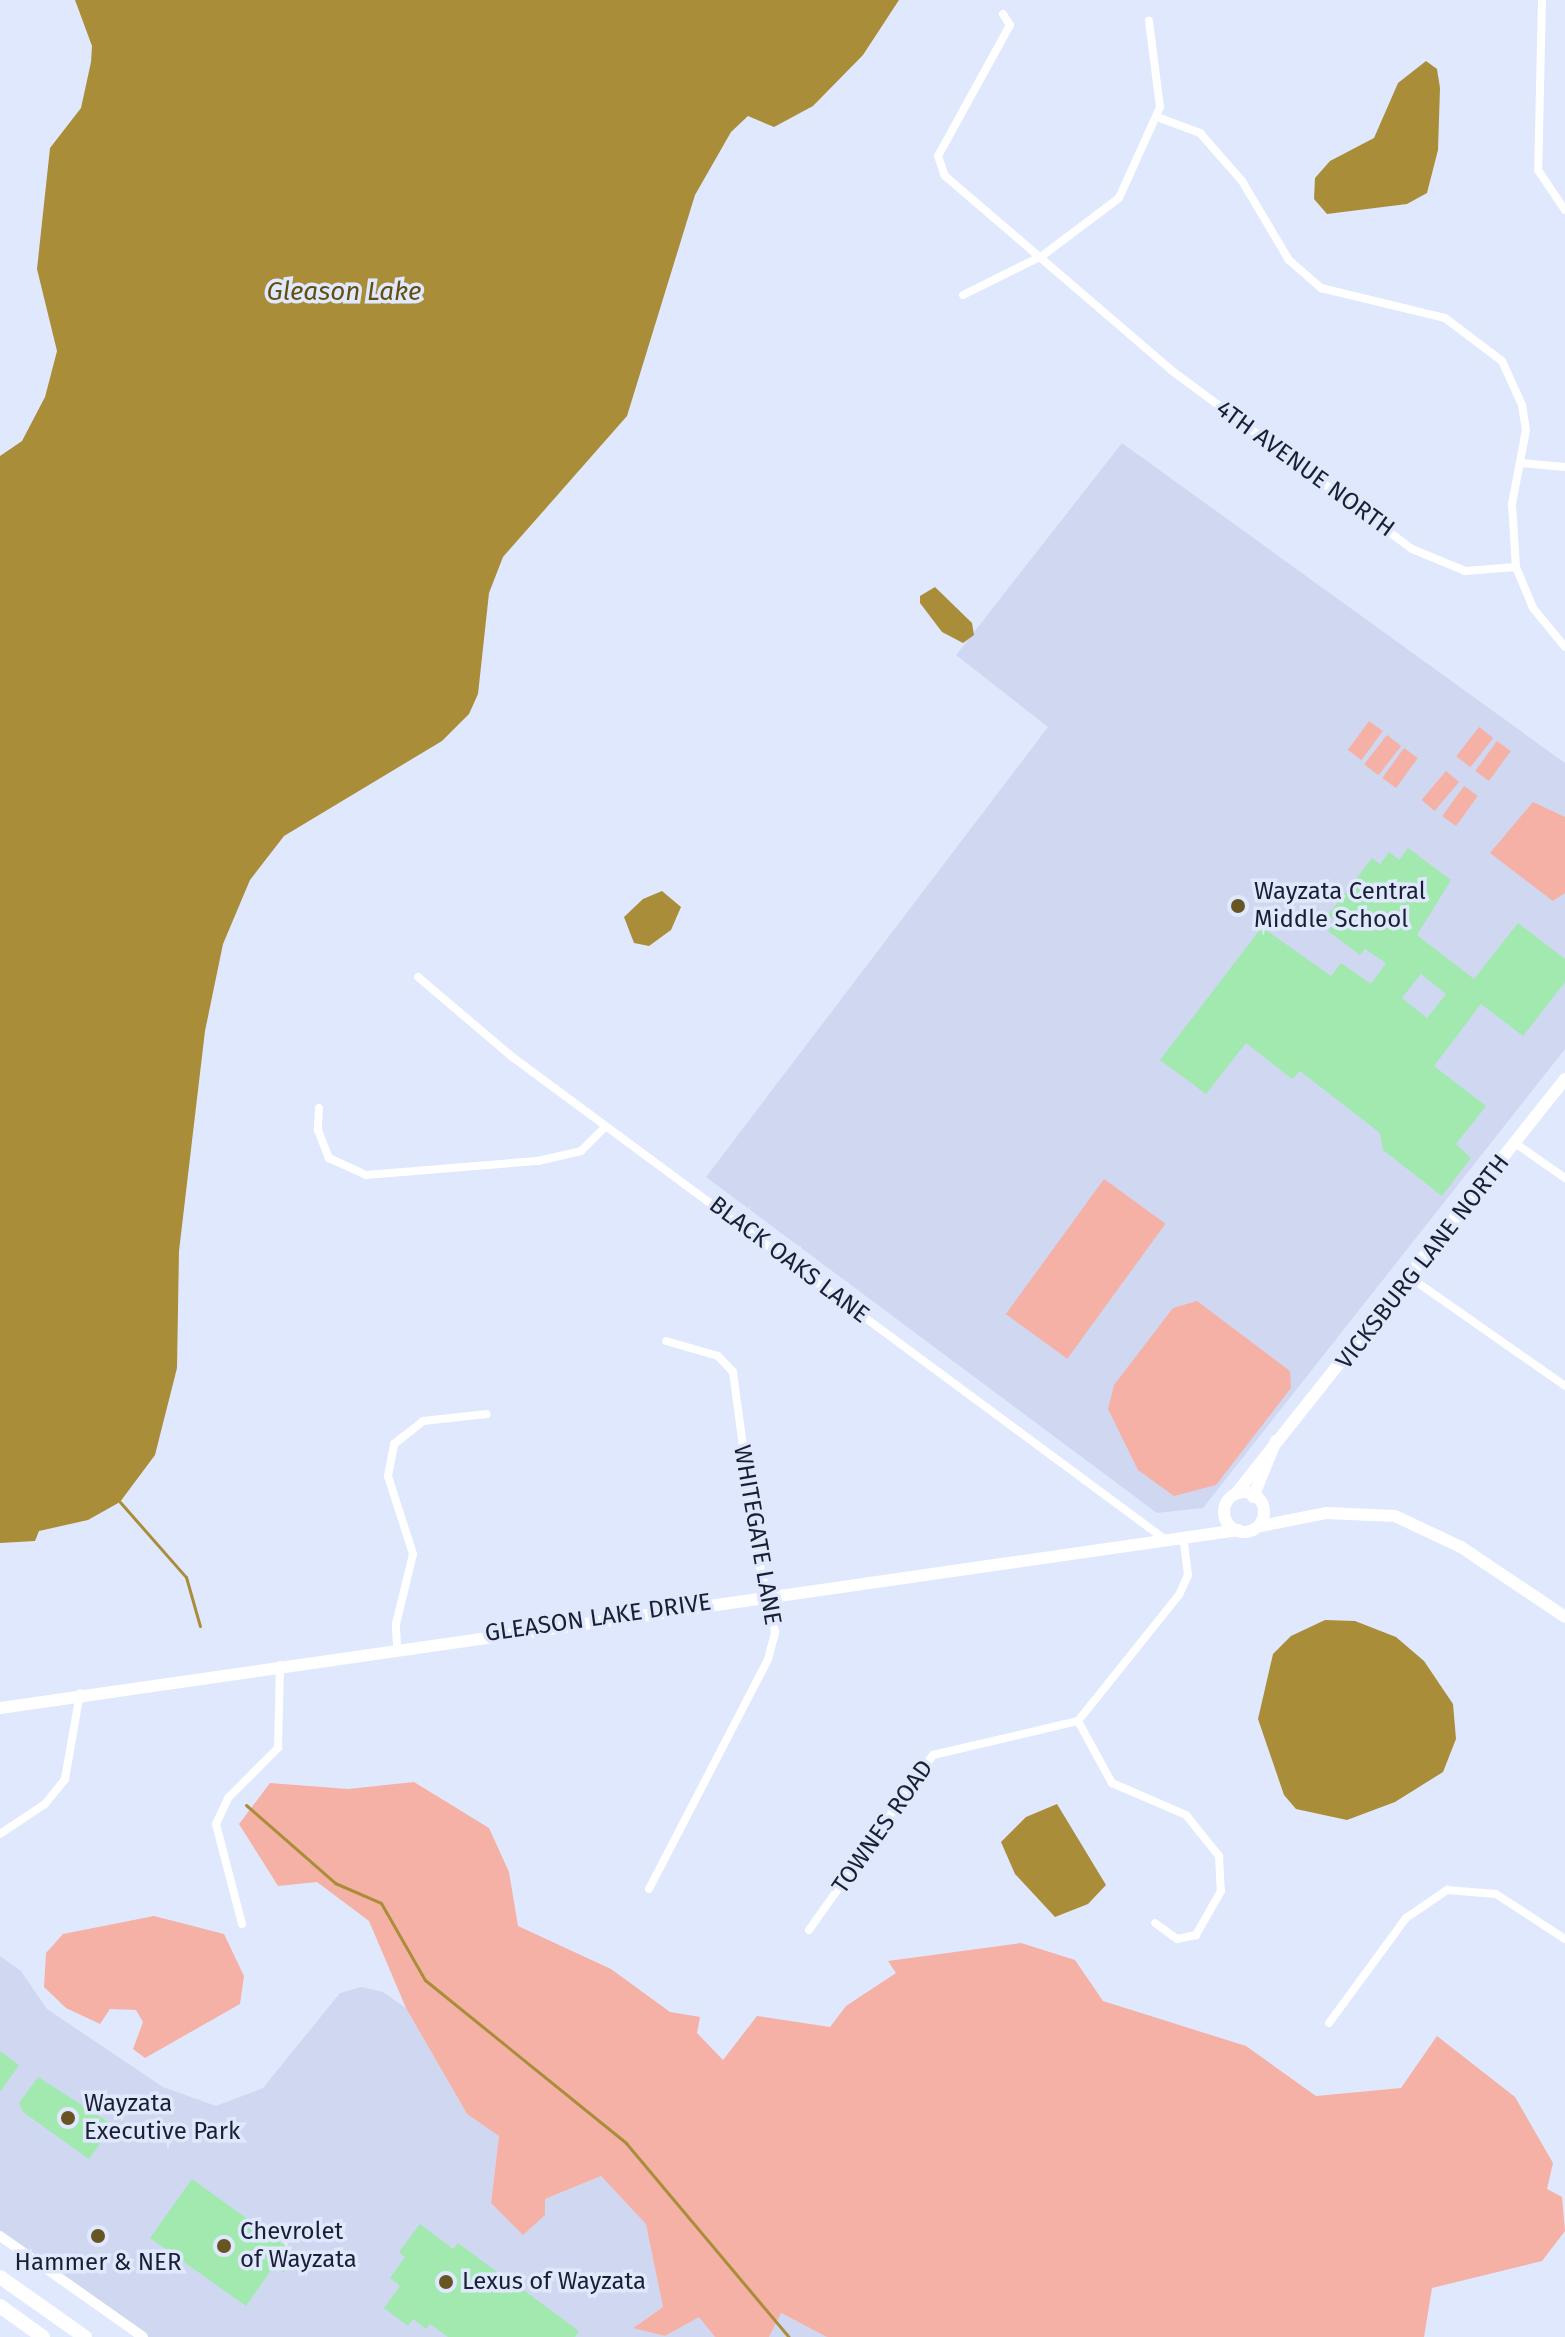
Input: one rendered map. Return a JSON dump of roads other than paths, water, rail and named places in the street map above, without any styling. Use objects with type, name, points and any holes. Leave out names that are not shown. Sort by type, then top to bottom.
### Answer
[{"type":"highway","points":[[0,2277],[85,2337]]},
{"type":"highway","points":[[0,2306],[43,2337]]},
{"type":"main road","name":"VICKSBURG LANE NORTH","points":[[1238,1491],[1411,1278],[1565,1079]]},
{"type":"main road","name":"VICKSBURG LANE NORTH","points":[[1253,1497],[1276,1441]]},
{"type":"main road","points":[[1238,1491],[1253,1497],[1262,1520],[1254,1533],[1238,1530],[1225,1513],[1228,1496],[1238,1491]]},
{"type":"main road","name":"GLEASON LAKE DRIVE","points":[[1189,1533],[1225,1513]]},
{"type":"main road","points":[[1262,1520],[1302,1519],[1326,1513],[1395,1516],[1461,1547],[1565,1617]]},
{"type":"main road","name":"GLEASON LAKE DRIVE","points":[[0,1708],[80,1693],[397,1646],[1189,1533],[1238,1530]]},
{"type":"street","points":[[1542,0],[1538,170],[1565,210]]},
{"type":"street","name":"4TH AVENUE NORTH","points":[[1003,14],[1010,25],[937,166],[1171,370],[1412,549],[1465,571],[1516,567]]},
{"type":"street","points":[[963,295],[1042,256],[1119,198],[1157,117],[1149,21]]},
{"type":"street","points":[[1157,117],[1200,133],[1242,181],[1289,260],[1321,288],[1445,318],[1485,342],[1502,361],[1522,405],[1521,463],[1512,504],[1516,567],[1533,608],[1565,647]]},
{"type":"street","points":[[1521,463],[1565,467]]},
{"type":"street","name":"BLACK OAKS LANE","points":[[418,977],[606,1126],[1163,1538]]},
{"type":"street","points":[[319,1108],[318,1130],[329,1158],[366,1175],[538,1161],[581,1151],[606,1126]]},
{"type":"street","points":[[1515,1143],[1565,1178]]},
{"type":"street","points":[[1411,1278],[1565,1386]]},
{"type":"street","name":"WHITEGATE LANE","points":[[649,1889],[768,1659],[775,1632],[771,1593],[756,1551],[733,1372],[718,1356],[666,1341]]},
{"type":"street","points":[[397,1646],[396,1624],[413,1554],[388,1476],[394,1444],[423,1421],[487,1414]]},
{"type":"street","points":[[1155,1923],[1177,1939],[1196,1935],[1221,1891],[1219,1856],[1186,1815],[1112,1783],[1078,1721],[1179,1595],[1188,1575],[1189,1533]]},
{"type":"street","points":[[242,1924],[216,1824],[228,1798],[278,1748],[280,1664]]},
{"type":"street","points":[[0,1834],[45,1804],[65,1779],[80,1693]]},
{"type":"street","name":"TOWNES ROAD","points":[[809,1930],[933,1755],[1078,1721]]},
{"type":"street","points":[[1329,2023],[1406,1918],[1447,1890],[1496,1894],[1565,1939]]},
{"type":"street","points":[[0,2236],[143,2337]]},
{"type":"water","name":"Gleason Lake","points":[[75,0],[899,0],[863,55],[813,106],[774,127],[748,116],[731,132],[695,195],[627,416],[503,557],[489,593],[478,694],[469,714],[442,741],[284,836],[250,880],[223,944],[205,1031],[179,1251],[177,1368],[155,1455],[120,1502],[88,1520],[39,1531],[35,1541],[0,1543],[0,456],[22,441],[45,397],[57,351],[37,269],[50,148],[81,108],[91,62],[92,46]]},
{"type":"water","points":[[1426,61],[1437,69],[1440,88],[1438,150],[1427,193],[1407,204],[1327,214],[1314,199],[1315,178],[1330,161],[1374,138],[1398,83]]},
{"type":"water","points":[[935,587],[972,623],[974,635],[963,643],[942,632],[920,603],[920,596]]},
{"type":"water","points":[[662,891],[681,907],[671,930],[649,946],[634,943],[624,917],[643,899]]},
{"type":"water","points":[[1325,1620],[1355,1621],[1396,1637],[1424,1661],[1453,1704],[1456,1739],[1443,1772],[1395,1802],[1347,1820],[1296,1809],[1284,1795],[1258,1719],[1273,1654],[1291,1636]]},
{"type":"water","points":[[1057,1804],[1106,1885],[1088,1904],[1055,1917],[1015,1874],[1001,1842],[1026,1817]]},
{"type":"waterway","points":[[120,1502],[186,1577],[200,1626]]},
{"type":"waterway","points":[[246,1805],[335,1883],[381,1903],[425,1980],[626,2143],[789,2337]]},
{"type":"place","name":"Wayzata Central Middle School","points":[[1238,906]]},
{"type":"place","name":"Wayzata Executive Park","points":[[68,2118]]},
{"type":"place","name":"Hammer & NER","points":[[98,2236]]},
{"type":"place","name":"Chevrolet of Wayzata","points":[[224,2246]]},
{"type":"place","name":"Lexus of Wayzata","points":[[446,2282]]}]
